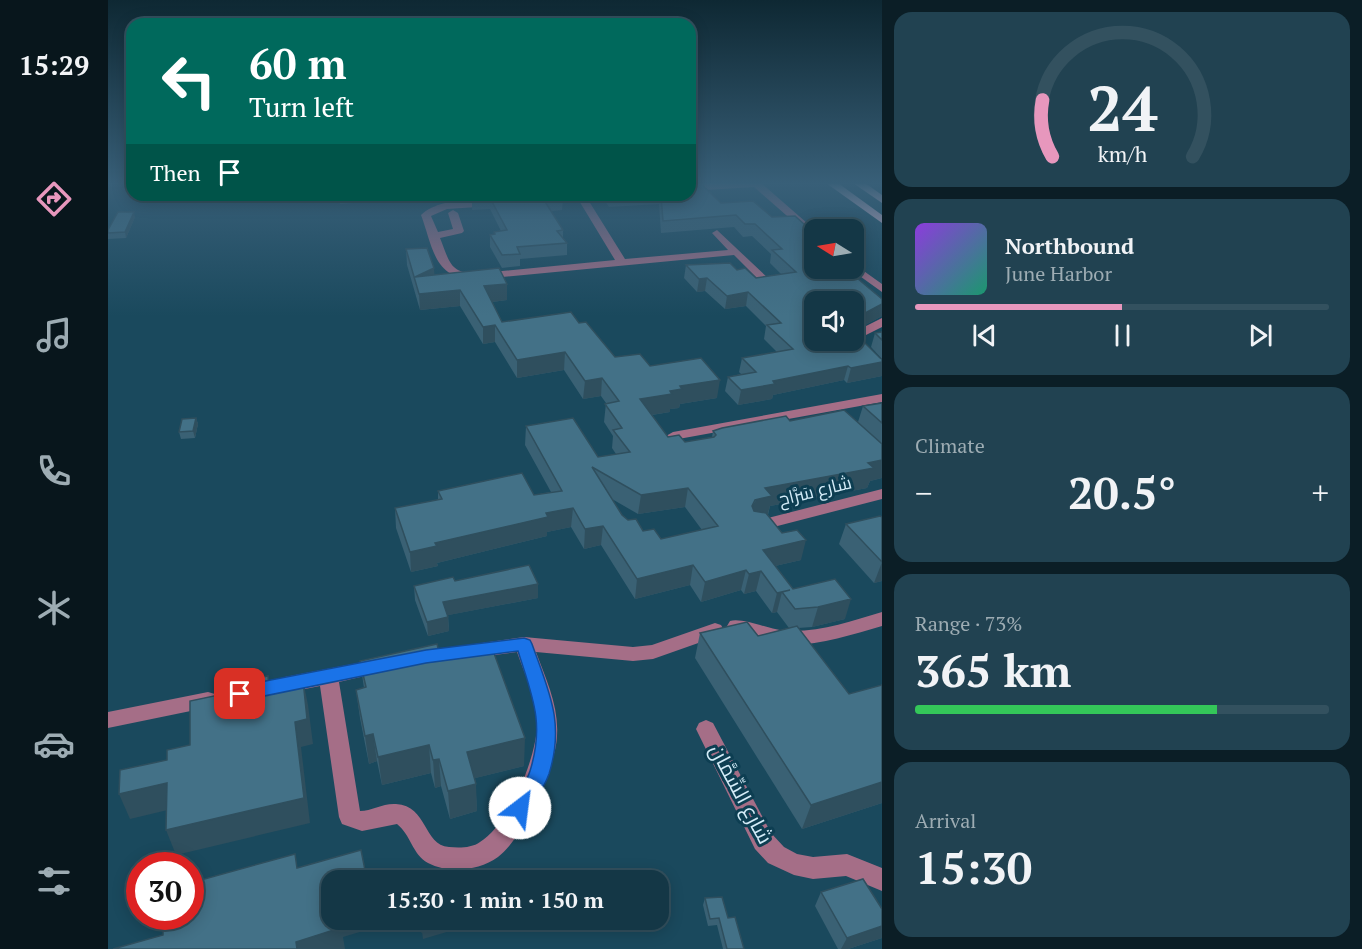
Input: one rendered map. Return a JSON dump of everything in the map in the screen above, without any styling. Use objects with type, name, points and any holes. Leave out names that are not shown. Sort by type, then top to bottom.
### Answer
[{"type":"street","points":[[429,227],[449,270],[466,276],[737,252]]},
{"type":"street","points":[[433,236],[459,231],[458,227]]},
{"type":"street","points":[[600,227],[622,263]]},
{"type":"street","points":[[717,232],[764,279]]},
{"type":"street","points":[[864,275],[882,289]]},
{"type":"street","points":[[864,333],[882,322]]},
{"type":"street","points":[[864,350],[882,368]]},
{"type":"street","points":[[673,436],[882,398]]},
{"type":"street","points":[[829,409],[844,423]]},
{"type":"street","name":"شارع سَرَّاح","points":[[758,526],[882,494]]},
{"type":"street","points":[[270,688],[399,662],[524,644],[633,654],[653,652],[722,628],[739,627],[777,638],[795,638],[830,633],[882,619]]},
{"type":"street","points":[[328,676],[350,817],[363,822],[388,814],[400,814],[410,820],[420,842],[435,854],[454,859],[478,855],[497,843],[532,788],[543,761],[547,721],[524,644]]},
{"type":"street","points":[[108,720],[224,697]]},
{"type":"street","name":"شارع السِّمَّان","points":[[706,729],[763,841],[776,855],[794,864],[813,868],[847,865],[882,879]]},
{"type":"building","points":[[110,227],[127,227],[125,232],[108,233]]},
{"type":"building","points":[[506,227],[561,227],[563,230],[557,231],[567,243],[517,247],[520,254],[502,255],[490,235],[507,230]]},
{"type":"building","points":[[759,227],[804,227],[804,279],[858,279],[882,299],[882,304],[864,314],[864,291],[804,291],[804,351],[864,351],[864,342],[882,359],[882,362],[851,368],[848,366],[741,390],[728,377],[756,372],[742,358],[793,349],[767,325],[781,323],[748,292],[727,296],[707,278],[699,279],[686,265],[730,263],[737,270],[745,268],[756,278],[796,272],[772,250],[782,249]]},
{"type":"building","points":[[427,248],[434,268],[415,277],[499,268],[507,284],[484,286],[502,322],[571,312],[579,323],[586,322],[615,357],[640,354],[650,366],[701,358],[720,380],[680,386],[682,389],[670,391],[672,394],[640,399],[668,437],[679,435],[685,442],[714,437],[716,435],[713,431],[722,428],[786,416],[790,421],[844,410],[882,444],[882,460],[868,463],[874,468],[765,488],[772,496],[755,500],[752,506],[754,511],[766,513],[782,533],[797,530],[806,540],[763,550],[793,589],[835,579],[851,599],[818,607],[795,609],[782,592],[790,590],[777,593],[761,571],[749,574],[746,570],[705,582],[693,565],[637,579],[603,526],[585,529],[573,508],[546,513],[548,517],[435,543],[437,546],[410,552],[395,508],[442,499],[438,491],[522,473],[534,495],[562,491],[526,426],[573,418],[598,457],[630,452],[613,430],[622,428],[605,404],[619,401],[602,378],[585,381],[565,352],[517,360],[495,325],[483,327],[460,290],[419,294],[406,249]],"holes":[[[592,467],[641,495],[688,488],[718,526],[661,539],[654,529],[643,531],[636,519],[628,520],[622,515]]]},
{"type":"building","points":[[882,332],[882,340],[875,333]]},
{"type":"building","points":[[882,403],[882,423],[863,406]]},
{"type":"building","points":[[196,418],[193,431],[179,432],[182,419]]},
{"type":"building","points":[[882,517],[882,562],[846,524]]},
{"type":"building","points":[[529,565],[538,584],[443,602],[448,617],[427,622],[414,586],[453,577],[455,581]]},
{"type":"building","points":[[747,622],[758,636],[797,626],[849,694],[882,685],[882,782],[811,805],[700,633]]},
{"type":"building","points":[[437,644],[440,656],[491,645],[525,738],[467,752],[476,784],[448,791],[439,759],[433,760],[429,745],[378,757],[373,734],[365,736],[356,690],[366,687],[360,661]]},
{"type":"building","points":[[268,676],[269,687],[303,680],[307,719],[295,722],[304,798],[166,830],[167,783],[119,794],[120,770],[167,760],[167,750],[190,745],[190,701],[219,695],[219,686]]},
{"type":"building","points":[[361,850],[365,870],[321,870],[321,930],[334,930],[296,942],[297,949],[113,949],[163,935],[163,930],[204,930],[204,879],[295,854],[297,868]]},
{"type":"building","points":[[863,879],[882,909],[882,926],[847,938],[821,892]]},
{"type":"building","points":[[722,897],[728,918],[735,917],[744,949],[727,949],[719,918],[710,919],[705,898]]},
{"type":"route","points":[[240,694],[426,656],[524,644],[545,708],[548,734],[539,775],[520,808]]}]
